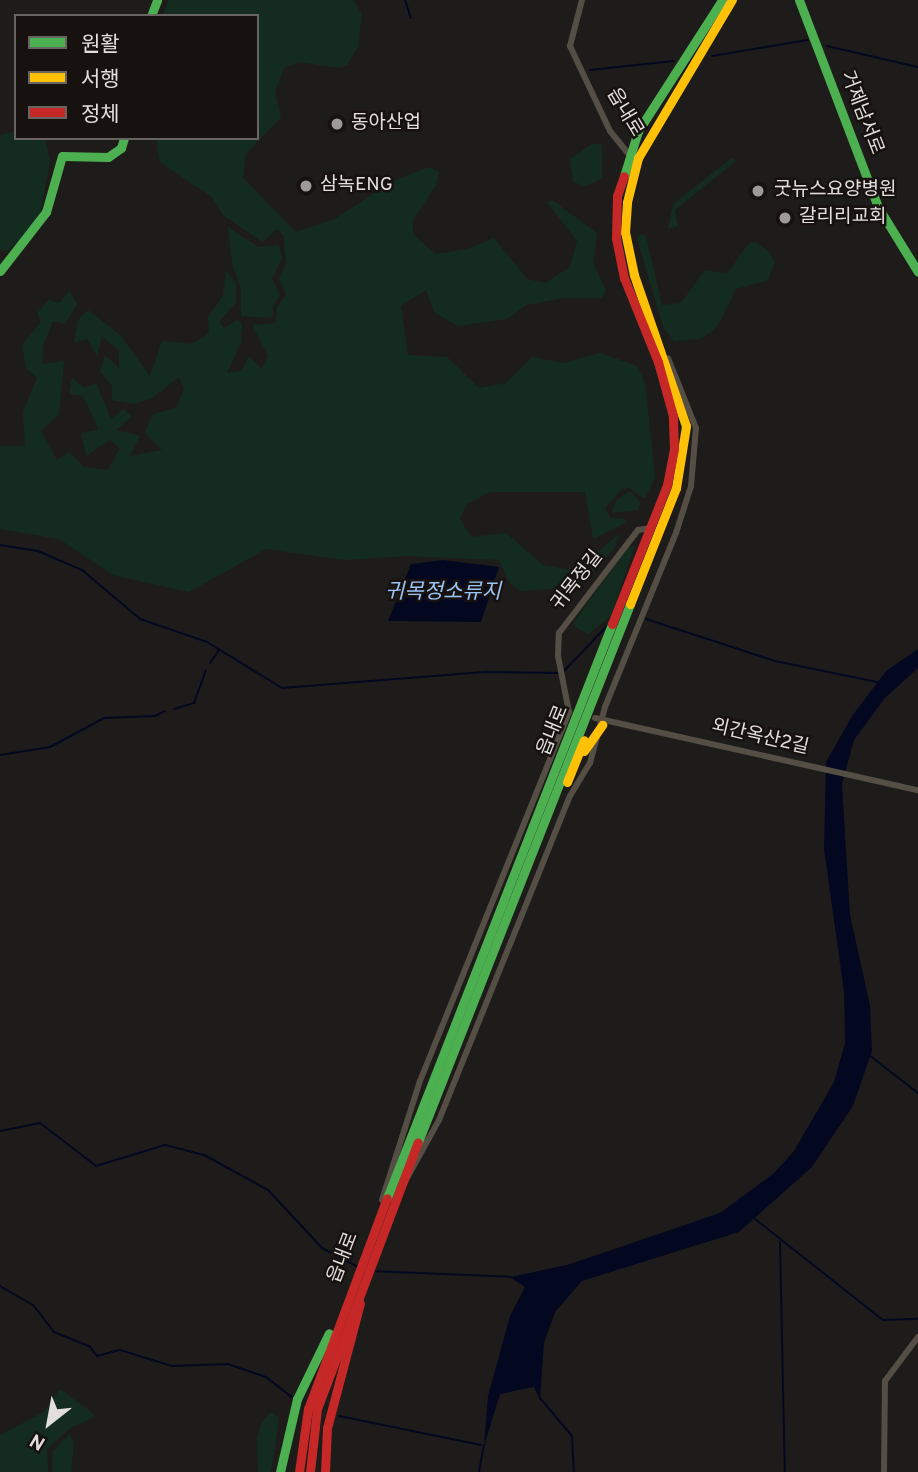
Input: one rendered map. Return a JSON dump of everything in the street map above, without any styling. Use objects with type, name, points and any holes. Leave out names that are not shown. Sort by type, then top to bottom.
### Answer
[{"type":"street","name":"읍내로","points":[[310,1472],[317,1409],[361,1287],[557,794],[592,715],[656,529],[667,485],[674,432],[658,362],[619,258],[617,196],[628,153],[610,131],[570,46],[582,0]]},
{"type":"street","points":[[722,0],[628,153],[638,158],[732,0]]},
{"type":"street","name":"거제남서로","points":[[799,0],[878,207],[918,272]]},
{"type":"street","points":[[0,271],[46,212],[62,156],[108,157],[121,148],[123,140]]},
{"type":"street","name":"읍내로","points":[[299,1472],[314,1390],[379,1215],[656,529],[676,488],[686,426],[678,385],[634,275],[625,232],[638,158]]},
{"type":"street","points":[[400,1188],[450,1094],[602,722],[691,486],[696,428],[681,382],[663,347]]},
{"type":"street","name":"귀목정길","points":[[379,1215],[419,1081],[573,709],[560,665],[559,633],[638,530],[656,529]]},
{"type":"street","points":[[577,761],[592,715]]},
{"type":"street","name":"외간옥산2길","points":[[592,715],[602,722],[918,789]]},
{"type":"street","points":[[557,794],[602,722]]},
{"type":"street","points":[[280,1472],[297,1399],[353,1266],[379,1215]]},
{"type":"street","points":[[325,1472],[327,1428],[361,1287]]},
{"type":"street","points":[[884,1472],[885,1381],[918,1337]]},
{"type":"green space","points":[[169,0],[353,0],[362,14],[358,46],[347,65],[340,68],[298,62],[284,68],[275,92],[281,117],[246,154],[243,178],[296,232],[333,220],[393,181],[429,167],[439,172],[436,185],[413,220],[413,234],[435,254],[468,249],[494,238],[527,279],[545,283],[570,267],[577,241],[547,202],[552,200],[597,233],[593,263],[606,290],[602,298],[563,298],[527,305],[507,319],[458,326],[435,313],[426,290],[401,306],[408,355],[447,357],[479,388],[506,383],[532,357],[563,363],[600,353],[637,366],[645,383],[655,477],[645,499],[630,488],[622,489],[605,508],[610,518],[626,519],[625,523],[593,539],[585,492],[490,492],[466,505],[460,519],[471,537],[506,533],[543,565],[576,571],[620,533],[614,549],[578,587],[521,591],[509,583],[499,560],[406,556],[345,560],[266,549],[189,592],[113,575],[59,539],[0,529],[0,446],[25,446],[23,412],[37,378],[26,368],[22,345],[41,322],[37,313],[49,300],[59,303],[69,291],[77,304],[65,324],[53,321],[43,346],[42,364],[64,361],[59,414],[41,431],[57,460],[69,452],[84,467],[108,470],[120,448],[110,440],[86,456],[81,433],[99,430],[83,396],[69,394],[72,378],[84,388],[96,383],[111,419],[123,409],[132,416],[117,430],[140,436],[130,456],[162,450],[145,433],[152,415],[177,407],[184,389],[179,377],[151,399],[134,404],[112,400],[112,386],[100,371],[105,355],[119,368],[119,351],[102,336],[97,356],[87,339],[74,342],[78,320],[88,310],[120,335],[150,376],[162,341],[192,344],[209,333],[208,317],[223,296],[226,270],[236,284],[236,302],[219,322],[224,328],[237,320],[242,324],[241,342],[227,373],[241,371],[249,356],[262,369],[268,355],[252,325],[276,323],[277,308],[286,294],[279,278],[286,264],[284,236],[277,229],[262,242],[223,215],[212,197],[160,162],[156,140],[259,140],[259,14],[163,14]]},
{"type":"green space","points":[[14,132],[14,140],[45,140],[50,161],[41,210],[26,234],[7,251],[0,250],[0,135]]},
{"type":"green space","points":[[594,143],[602,145],[602,178],[586,186],[573,182],[570,159]]},
{"type":"green space","points":[[732,158],[736,161],[675,210],[678,226],[668,229],[673,204]]},
{"type":"green space","points":[[228,227],[258,247],[279,245],[282,259],[272,279],[280,295],[273,306],[273,318],[241,316],[241,289],[232,262]]},
{"type":"green space","points":[[641,234],[646,236],[662,305],[681,303],[705,270],[727,274],[749,243],[755,242],[767,250],[775,262],[768,280],[736,289],[717,327],[701,339],[674,341],[663,327],[637,238]]},
{"type":"green space","points":[[630,491],[640,502],[638,510],[612,513],[616,500]]},
{"type":"green space","points":[[635,545],[611,616],[588,634],[576,627],[573,623],[628,548]]},
{"type":"green space","points":[[60,1389],[94,1414],[91,1419],[70,1428],[47,1449],[48,1472],[0,1472],[0,1435],[44,1412]]},
{"type":"green space","points":[[271,1412],[279,1418],[271,1472],[258,1472],[257,1438],[262,1422]]},
{"type":"green space","points":[[69,1434],[74,1442],[71,1472],[52,1472],[53,1451]]},
{"type":"water","name":"귀목정소류지","points":[[443,560],[499,567],[481,622],[388,621],[411,564]]},
{"type":"water","points":[[918,649],[918,668],[885,698],[854,740],[842,784],[850,915],[870,1005],[872,1051],[853,1106],[812,1167],[739,1232],[582,1281],[555,1312],[544,1343],[540,1400],[534,1387],[500,1394],[484,1446],[488,1396],[510,1316],[525,1287],[510,1277],[567,1265],[720,1213],[774,1173],[794,1151],[834,1082],[845,1043],[844,992],[824,849],[826,762],[852,716],[886,671]]},
{"type":"waterway","points":[[405,0],[411,18]]},
{"type":"waterway","points":[[712,56],[808,40]]},
{"type":"waterway","points":[[827,46],[918,67]]},
{"type":"waterway","points":[[590,70],[674,61]]},
{"type":"waterway","points":[[0,545],[38,551],[82,570],[140,619],[207,642],[282,688],[487,672],[559,673]]},
{"type":"waterway","points":[[646,619],[775,661],[877,682]]},
{"type":"waterway","points":[[564,671],[608,625]]},
{"type":"waterway","points":[[210,663],[219,650]]},
{"type":"waterway","points":[[174,709],[194,703],[206,670]]},
{"type":"waterway","points":[[0,755],[50,747],[104,718],[155,716],[165,711]]},
{"type":"waterway","points":[[869,1055],[918,1093]]},
{"type":"waterway","points":[[0,1131],[40,1123],[96,1166],[165,1145],[204,1155],[268,1190],[322,1248],[358,1267]]},
{"type":"waterway","points":[[755,1219],[883,1320],[918,1319]]},
{"type":"waterway","points":[[780,1242],[785,1472]]},
{"type":"waterway","points":[[370,1271],[511,1277]]},
{"type":"waterway","points":[[0,1286],[33,1305],[54,1332],[89,1346],[97,1356],[120,1350],[172,1366],[228,1364],[266,1377],[292,1397]]},
{"type":"waterway","points":[[540,1398],[572,1436],[574,1472]]},
{"type":"waterway","points":[[339,1416],[481,1445]]},
{"type":"waterway","points":[[479,1472],[484,1445]]},
{"type":"traffic: fast","points":[[152,14],[157,0]]},
{"type":"traffic: fast","points":[[624,176],[638,131],[722,0]]},
{"type":"traffic: fast","points":[[799,0],[878,207],[918,272]]},
{"type":"traffic: fast","points":[[0,271],[46,212],[62,156],[108,157],[121,148],[123,140]]},
{"type":"traffic: fast","points":[[418,1142],[630,604]]},
{"type":"traffic: fast","points":[[387,1198],[612,624]]},
{"type":"traffic: fast","points":[[280,1472],[297,1399],[329,1333]]},
{"type":"traffic: slow","points":[[630,604],[676,488],[686,426],[634,275],[625,232],[627,202],[638,158],[732,0]]},
{"type":"traffic: slow","points":[[584,751],[602,725]]},
{"type":"traffic: slow","points":[[567,782],[584,740]]},
{"type":"traffic: jam","points":[[612,624],[667,485],[674,449],[673,416],[658,362],[624,278],[616,238],[617,196],[624,176]]},
{"type":"traffic: jam","points":[[310,1472],[317,1409],[418,1142]]},
{"type":"traffic: jam","points":[[299,1472],[308,1409],[387,1198]]},
{"type":"traffic: jam","points":[[325,1472],[327,1428],[360,1303]]},
{"type":"place","name":"동아산업","points":[[337,124]]},
{"type":"place","name":"삼녹ENG","points":[[306,186]]},
{"type":"place","name":"굿뉴스요양병원","points":[[758,191]]},
{"type":"place","name":"갈리리교회","points":[[785,218]]}]
